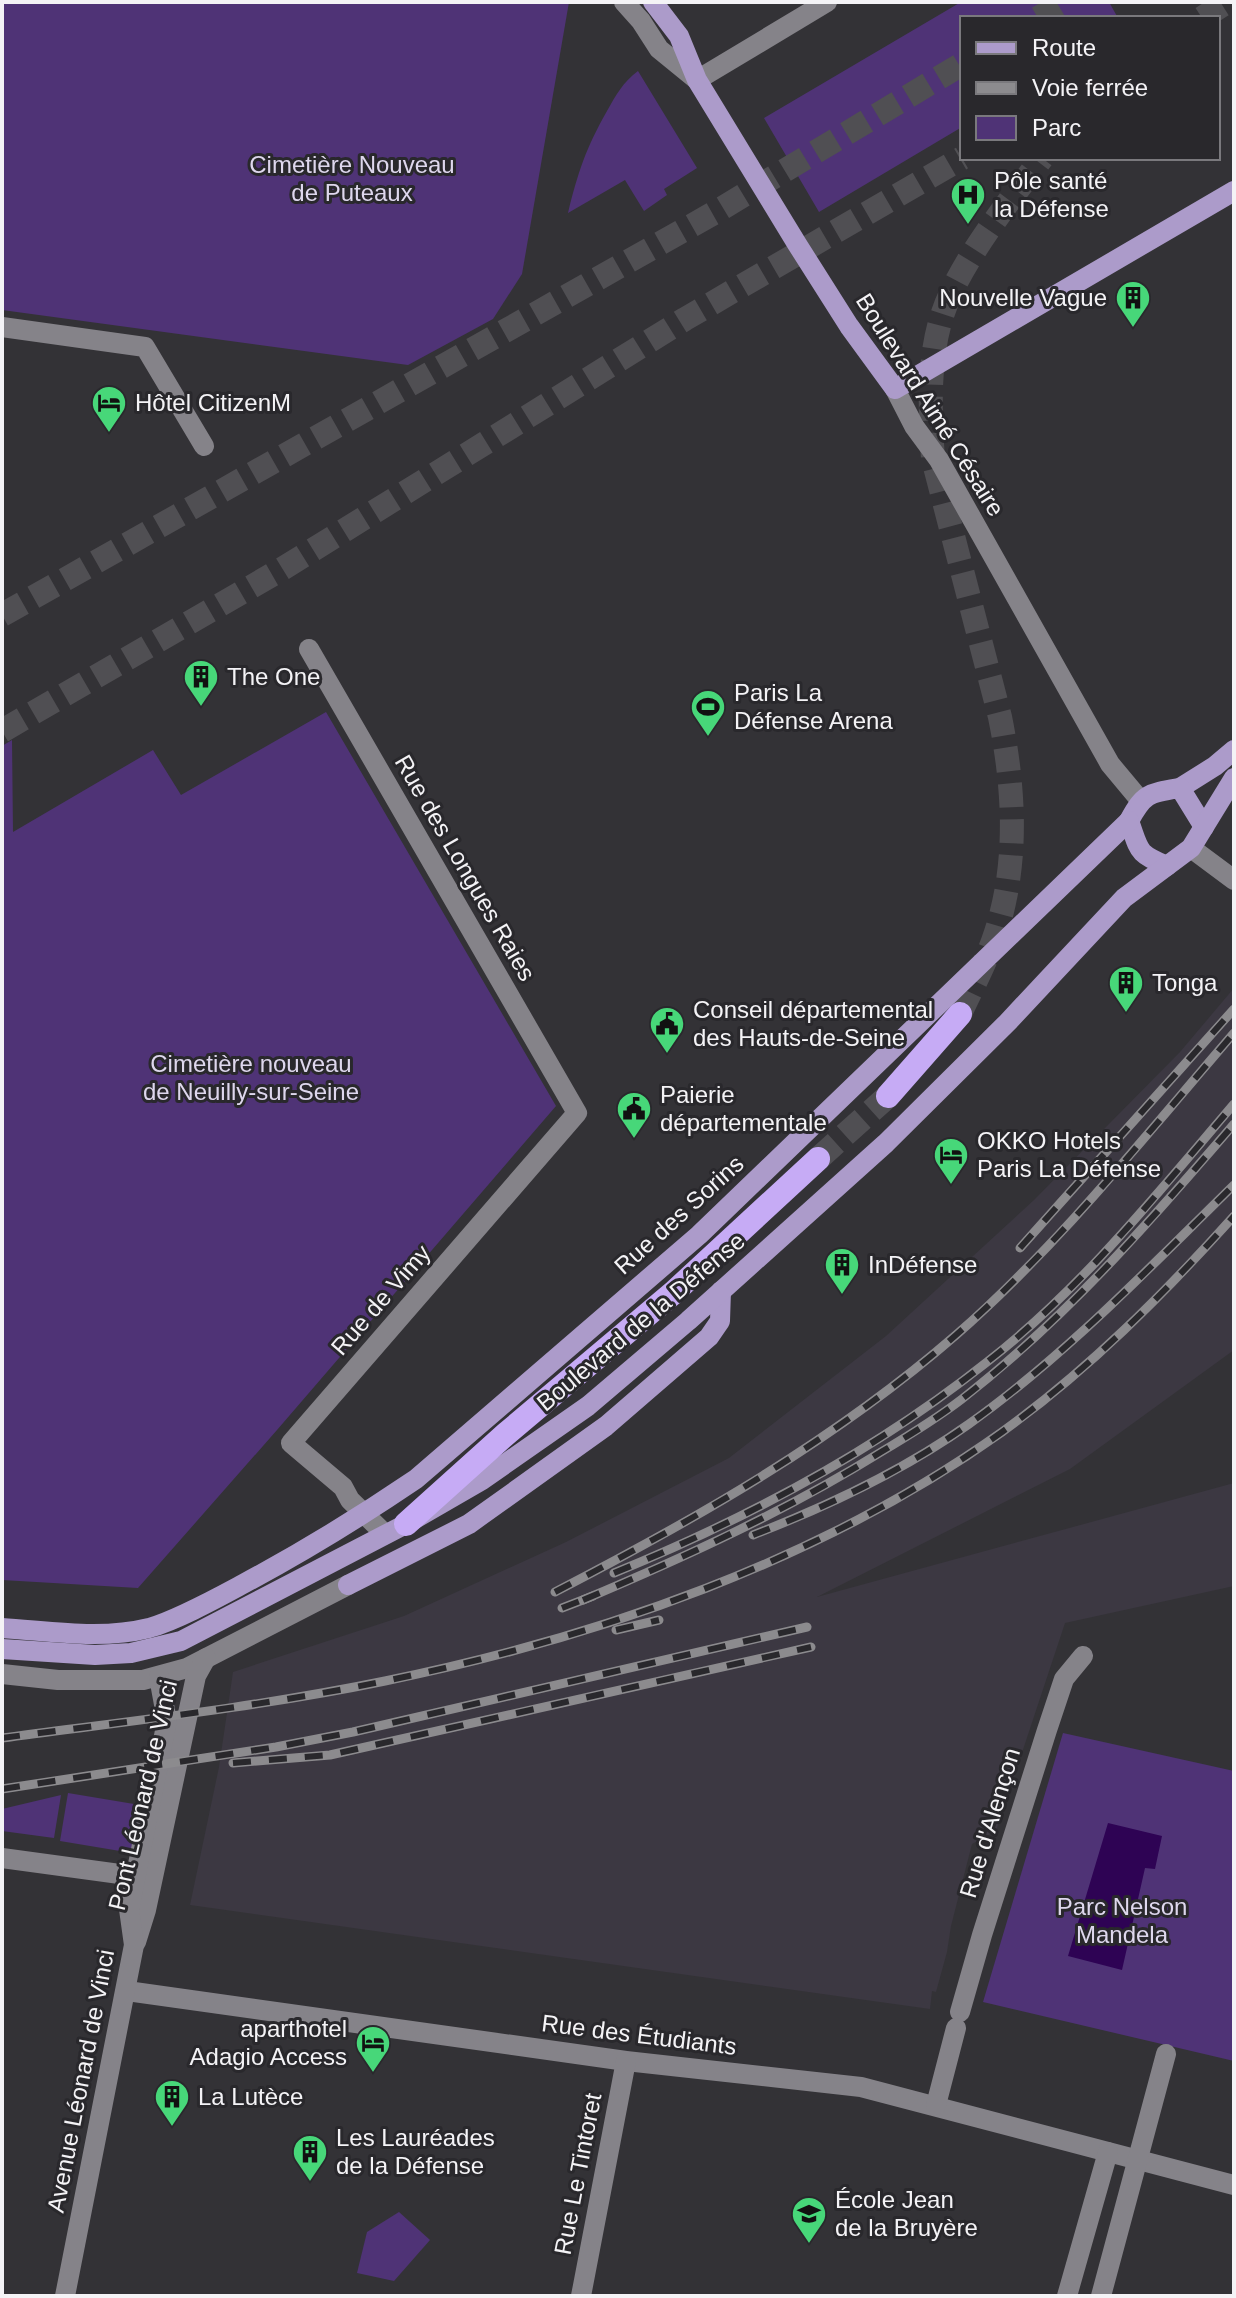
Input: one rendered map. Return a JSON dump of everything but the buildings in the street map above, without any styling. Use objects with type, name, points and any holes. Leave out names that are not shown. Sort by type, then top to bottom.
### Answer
[{"type":"highway","points":[[888,1096],[960,1014]]},
{"type":"highway","points":[[396,1529],[673,1293],[818,1159]]},
{"type":"main road","name":"Boulevard Aimé Césaire","points":[[660,8],[679,36],[697,80],[849,326],[895,389]]},
{"type":"main road","points":[[895,389],[1234,191]]},
{"type":"main road","points":[[1167,866],[1144,857],[1139,850],[1129,821],[1140,800],[1159,791],[1180,788],[1234,750]]},
{"type":"main road","name":"Boulevard de la Défense","points":[[2,1649],[95,1655],[131,1653],[181,1641],[396,1529],[482,1480],[588,1406],[886,1143],[1007,1023],[1124,898],[1191,848],[1234,778]]},
{"type":"main road","points":[[1180,788],[1204,827]]},
{"type":"main road","name":"Rue des Sorins","points":[[366,1514],[416,1479],[699,1235],[1129,821]]},
{"type":"main road","points":[[348,1585],[469,1524],[606,1426],[709,1337],[720,1321],[721,1291]]},
{"type":"main road","points":[[2,1628],[94,1634],[149,1628],[215,1599],[366,1514]]},
{"type":"street","name":"Boulevard Aimé Césaire","points":[[624,2],[659,49],[697,80]]},
{"type":"street","points":[[697,80],[827,2]]},
{"type":"street","points":[[2,327],[145,347],[204,446]]},
{"type":"street","name":"Boulevard Aimé Césaire","points":[[895,389],[914,426],[939,460],[1110,764],[1140,800]]},
{"type":"street","name":"Rue des Longues Raies","points":[[309,649],[577,1113]]},
{"type":"street","points":[[1191,848],[1234,880]]},
{"type":"street","name":"Rue de Vimy","points":[[396,1529],[366,1514],[350,1500],[343,1487],[291,1443],[577,1113]]},
{"type":"street","points":[[2,1674],[58,1680],[143,1680],[159,1677],[187,1668],[348,1585]]},
{"type":"street","name":"Rue d'Alençon","points":[[936,2105],[982,1935],[1051,1717],[1064,1679],[1083,1656]]},
{"type":"street","name":"Pont Léonard de Vinci","points":[[143,1877],[196,1676],[206,1658]]},
{"type":"street","name":"Pont Léonard de Vinci","points":[[143,1877],[167,1721],[159,1677]]},
{"type":"street","points":[[2,1858],[143,1877]]},
{"type":"street","name":"Avenue Léonard de Vinci","points":[[65,2296],[127,1991],[143,1877]]},
{"type":"street","name":"Rue des Étudiants","points":[[127,1991],[626,2061],[861,2087],[1234,2185]]},
{"type":"street","points":[[1101,2296],[1166,2054]]},
{"type":"street","name":"Rue Le Tintoret","points":[[581,2296],[626,2061]]},
{"type":"street","points":[[1067,2296],[1108,2152]]},
{"type":"shaded area","points":[[1234,988],[1234,1350],[1070,1469],[817,1597],[1234,1483],[1234,1586],[1065,1623],[996,1831],[972,1844],[947,1952],[936,1992],[932,1991],[930,2009],[190,1905],[219,1767],[233,1672],[404,1616],[566,1542],[729,1458],[886,1336],[1034,1200],[1180,1052]]},
{"type":"shaded area","points":[[1108,1823],[1162,1836],[1155,1869],[1145,1868],[1122,1970],[1068,1956]]},
{"type":"green space","name":"Cimetière Nouveau de Puteaux","points":[[2,2],[569,2],[522,274],[493,319],[408,365],[2,310]]},
{"type":"green space","points":[[961,2],[1109,2],[1117,16],[960,16],[960,128],[819,212],[764,118]]},
{"type":"green space","points":[[638,71],[697,168],[664,189],[667,195],[644,211],[625,180],[568,213],[593,137],[620,89]]},
{"type":"green space","name":"Cimetière nouveau de Neuilly-sur-Seine","points":[[326,712],[556,1106],[138,1588],[2,1580],[2,746],[12,740],[13,832],[153,750],[181,795]]},
{"type":"green space","name":"Parc Nelson Mandela","points":[[1063,1733],[1234,1771],[1234,2061],[983,2002]]},
{"type":"green space","points":[[68,1793],[140,1805],[132,1853],[60,1841]]},
{"type":"green space","points":[[61,1795],[54,1838],[2,1831],[2,1809]]},
{"type":"green space","points":[[399,2212],[430,2240],[394,2281],[357,2273],[367,2232]]},
{"type":"tunnel","points":[[1041,16],[1065,2]]},
{"type":"tunnel","points":[[1205,16],[1227,2]]},
{"type":"tunnel","points":[[2,615],[714,213],[960,65]]},
{"type":"tunnel","points":[[2,731],[282,569],[685,319],[960,159]]},
{"type":"tunnel","points":[[960,1014],[989,950],[1001,914],[1011,858],[1011,801],[1000,717],[933,459],[932,370],[941,319],[958,278],[985,235],[1040,160]]},
{"type":"tunnel","points":[[818,1159],[888,1096]]},
{"type":"railway","points":[[1020,1248],[1234,1009]]},
{"type":"railway","points":[[555,1592],[763,1476],[910,1373],[994,1300],[1066,1227],[1234,1033]]},
{"type":"railway","points":[[614,1573],[712,1530],[808,1481],[900,1425],[987,1362],[1086,1272],[1234,1104]]},
{"type":"railway","points":[[583,1600],[772,1513],[845,1474],[952,1406],[1000,1368],[1071,1303],[1138,1234],[1234,1124]]},
{"type":"railway","points":[[753,1535],[864,1486],[918,1457],[969,1424],[1073,1340],[1234,1185]]},
{"type":"railway","points":[[2,1738],[194,1713],[385,1681],[547,1642],[707,1588],[860,1519],[933,1478],[1002,1432],[1065,1383],[1124,1330],[1234,1216]]},
{"type":"railway","points":[[562,1608],[593,1596]]},
{"type":"railway","points":[[616,1630],[659,1620]]},
{"type":"railway","points":[[2,1789],[276,1747],[353,1732],[807,1627]]},
{"type":"railway","points":[[233,1763],[330,1755],[811,1647]]},
{"type":"place","name":"Pôle santé la Défense","points":[[968,226]]},
{"type":"place","name":"Nouvelle Vague","points":[[1133,329]]},
{"type":"place","name":"Hôtel CitizenM","points":[[109,434]]},
{"type":"place","name":"The One","points":[[201,708]]},
{"type":"place","name":"Paris La Défense Arena","points":[[708,738]]},
{"type":"place","name":"Tonga","points":[[1126,1014]]},
{"type":"place","name":"Conseil départemental des Hauts-de-Seine","points":[[667,1055]]},
{"type":"place","name":"Paierie départementale","points":[[634,1140]]},
{"type":"place","name":"OKKO Hotels Paris La Défense","points":[[951,1186]]},
{"type":"place","name":"InDéfense","points":[[842,1296]]},
{"type":"place","name":"aparthotel Adagio Access","points":[[373,2074]]},
{"type":"place","name":"La Lutèce","points":[[172,2128]]},
{"type":"place","name":"Les Lauréades de la Défense","points":[[310,2183]]},
{"type":"place","name":"École Jean de la Bruyère","points":[[809,2245]]}]
